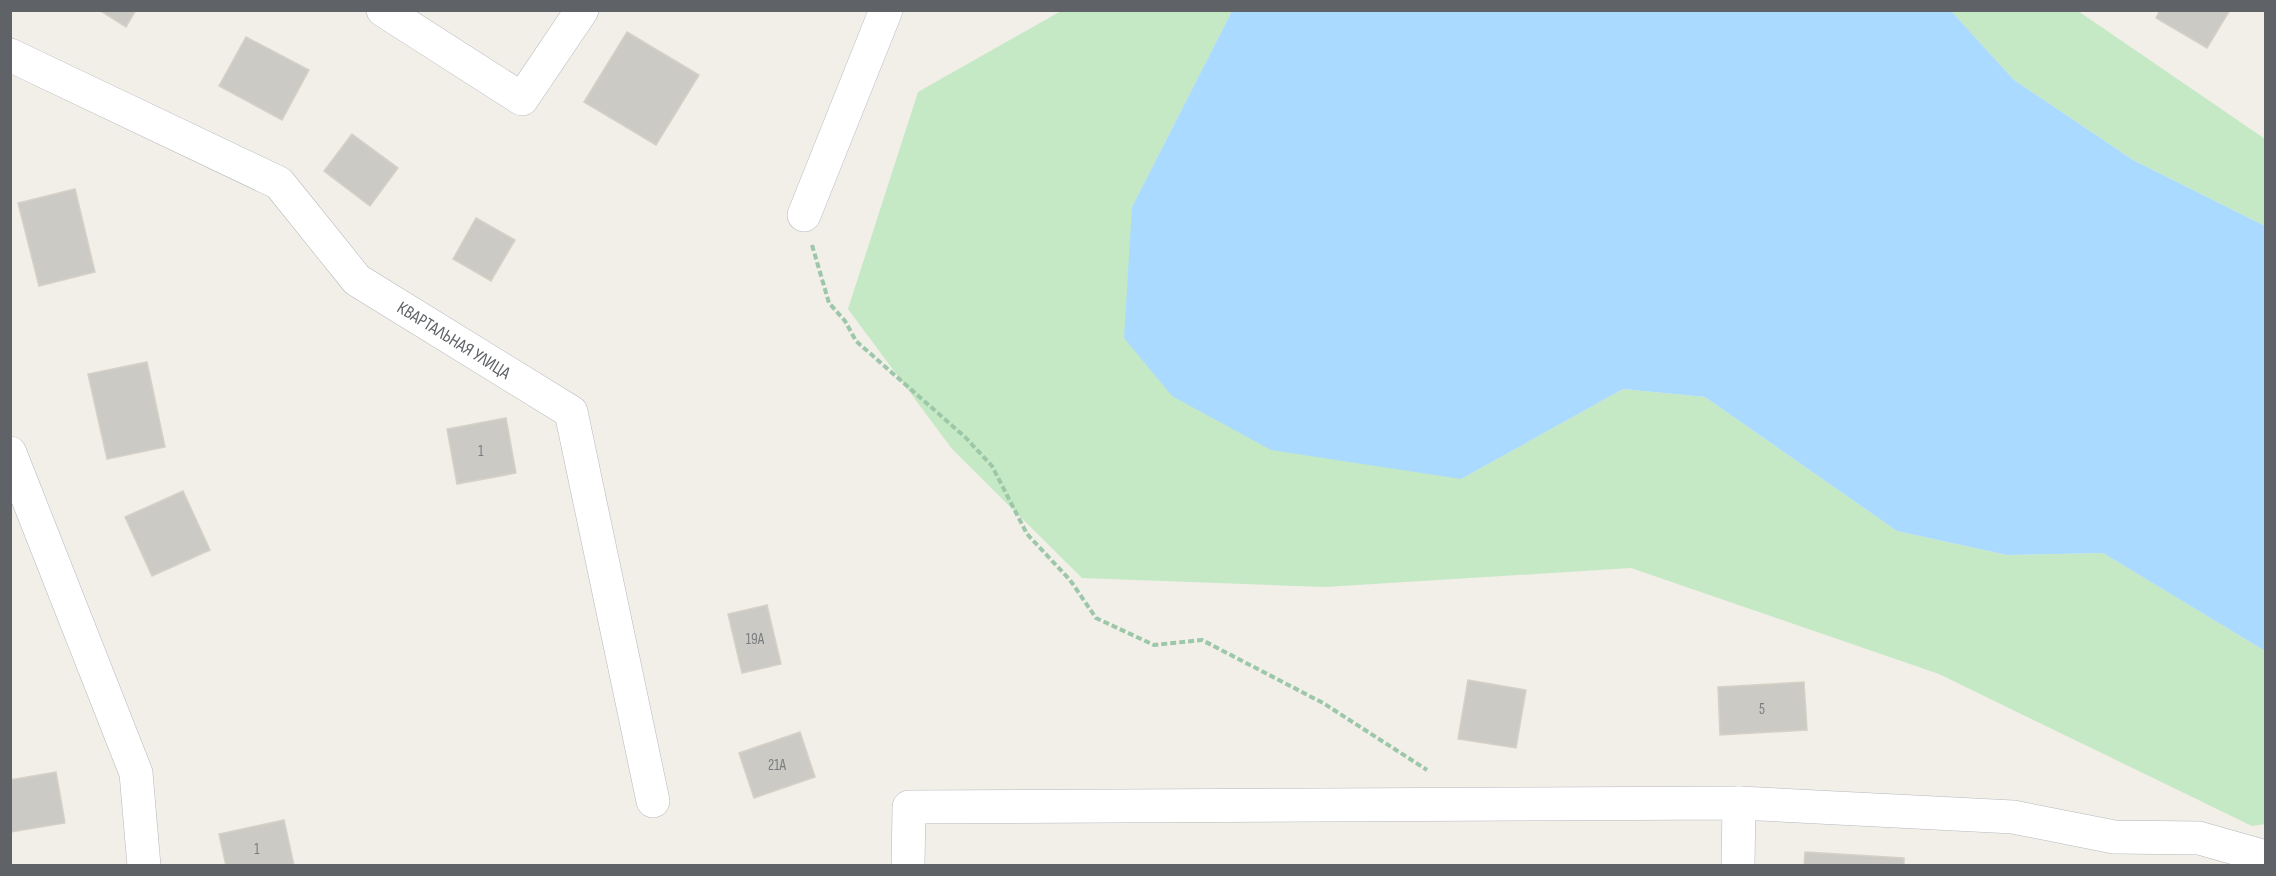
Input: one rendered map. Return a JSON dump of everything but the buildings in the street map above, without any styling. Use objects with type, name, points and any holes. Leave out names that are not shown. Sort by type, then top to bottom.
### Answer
[{"type":"street","points":[[383,10],[522,99],[582,10]]},
{"type":"street","points":[[804,215],[886,10]]},
{"type":"street","name":"КВАРТАЛЬНАЯ УЛИЦА","points":[[10,55],[279,183],[357,280],[572,412],[653,801]]},
{"type":"street","points":[[10,453],[136,773],[144,866]]},
{"type":"street","points":[[908,866],[909,807],[1739,803],[2013,817],[2114,837],[2199,838],[2265,857]]},
{"type":"street","points":[[1738,866],[1739,803]]},
{"type":"path","points":[[804,215],[829,303],[845,321],[856,340],[965,436],[992,466],[1027,534],[1070,580],[1096,618],[1154,645],[1202,640],[1323,703],[1429,772]]},
{"type":"green space","points":[[1061,11],[1232,11],[1132,207],[1461,479],[1623,389],[1705,397],[1897,531],[2007,555],[2103,553],[2265,651],[2265,824],[2252,826],[1939,674],[1631,568],[1325,587],[1082,578],[952,449],[848,309],[918,92]]},
{"type":"green space","points":[[1951,11],[2078,11],[2265,139],[2265,226],[2133,160],[2014,80]]},
{"type":"water","points":[[1232,11],[1951,11],[2014,80],[2133,160],[2265,226],[2265,651],[2103,553],[2007,555],[1897,531],[1705,397],[1623,389],[1461,479],[1271,450],[1172,396],[1124,338],[1132,207]]}]
